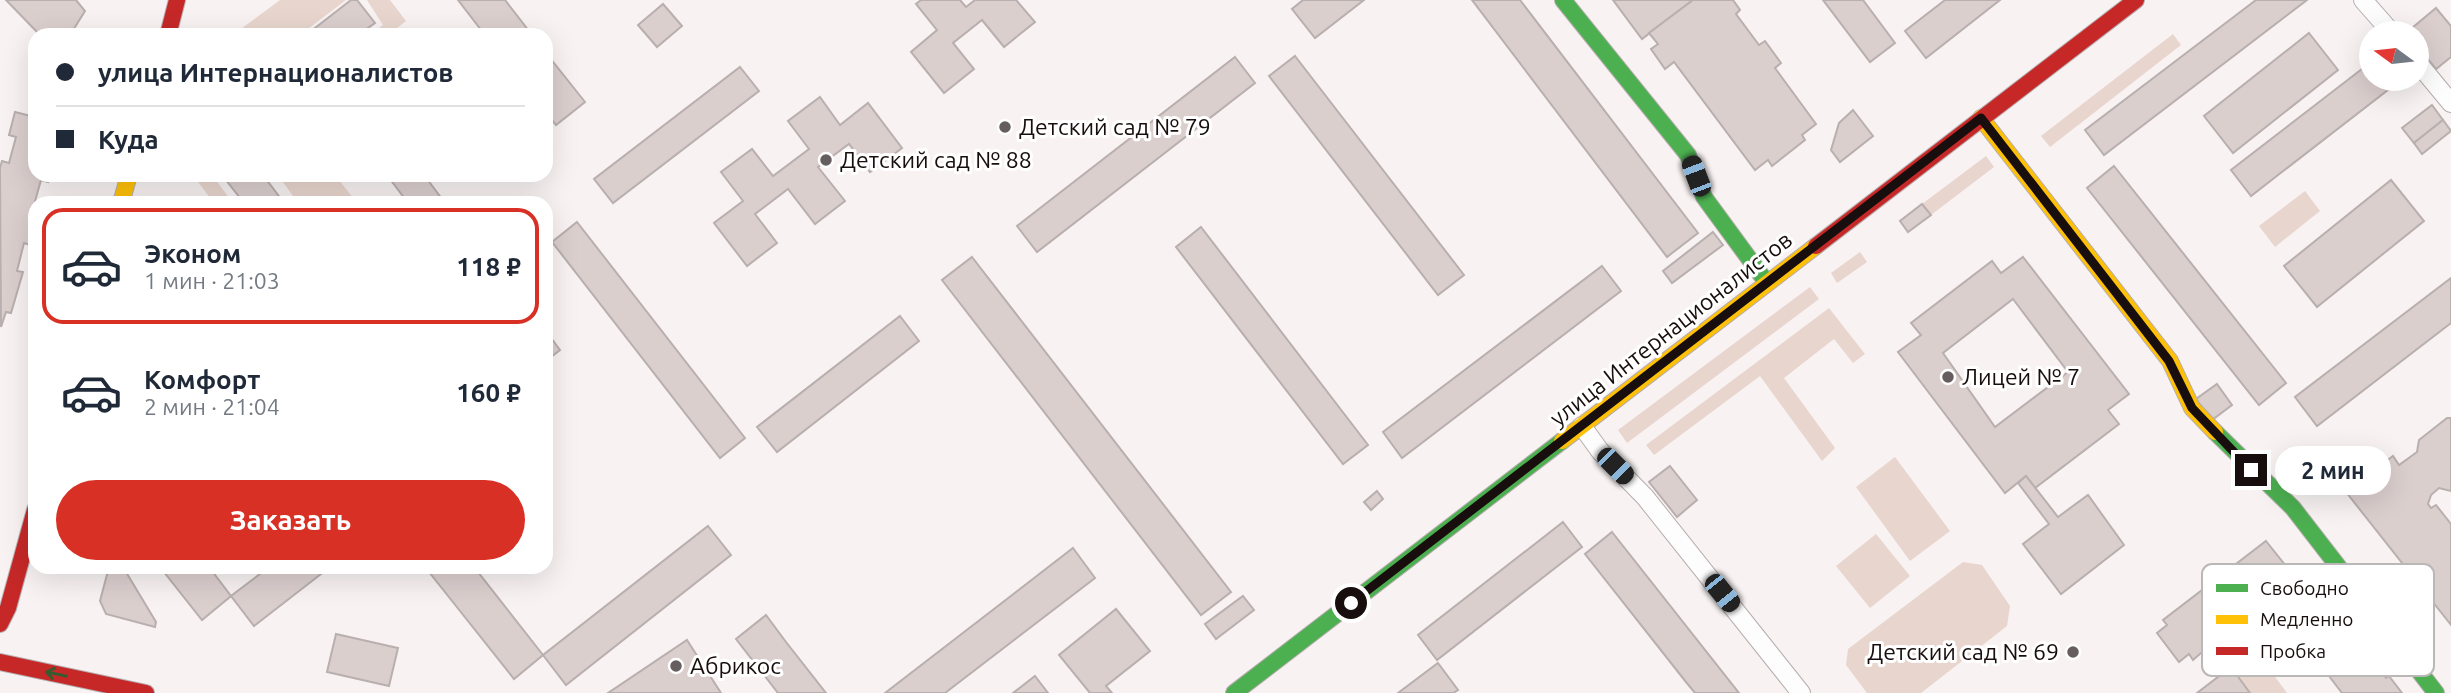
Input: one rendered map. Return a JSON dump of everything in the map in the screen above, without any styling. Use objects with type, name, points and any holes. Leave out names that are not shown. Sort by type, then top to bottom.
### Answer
[{"type":"street","points":[[169,28],[177,0]]},
{"type":"street","points":[[1563,0],[1688,155],[1704,197],[1768,283]]},
{"type":"street","name":"улица Интернационалистов","points":[[1234,693],[2136,0]]},
{"type":"street","points":[[2363,0],[2381,21]]},
{"type":"street","points":[[2429,76],[2451,103]]},
{"type":"street","points":[[1981,118],[2169,361],[2192,408],[2251,470],[2293,508],[2336,564]]},
{"type":"street","points":[[1583,426],[1600,451],[1645,497],[1801,693]]},
{"type":"street","points":[[0,624],[8,608],[28,535]]},
{"type":"street","points":[[0,662],[146,693]]},
{"type":"street","points":[[2423,676],[2436,693]]},
{"type":"shaded area","points":[[280,0],[346,0],[309,28],[242,28]]},
{"type":"shaded area","points":[[367,0],[390,0],[406,21],[397,28],[379,28],[383,25]]},
{"type":"shaded area","points":[[2173,34],[2181,45],[2050,147],[2041,136]]},
{"type":"shaded area","points":[[1986,156],[1994,167],[1931,215],[1922,204]]},
{"type":"shaded area","points":[[198,182],[217,182],[228,196],[209,196]]},
{"type":"shaded area","points":[[283,182],[340,182],[352,196],[293,196]]},
{"type":"shaded area","points":[[2305,191],[2320,211],[2275,247],[2259,226]]},
{"type":"shaded area","points":[[1860,252],[1867,262],[1837,283],[1831,273]]},
{"type":"shaded area","points":[[1810,287],[1819,299],[1627,443],[1618,430]]},
{"type":"shaded area","points":[[1829,308],[1865,354],[1853,363],[1834,339],[1784,378],[1835,448],[1822,461],[1760,376],[1654,455],[1646,445]]},
{"type":"shaded area","points":[[1895,457],[1950,531],[1910,561],[1856,487]]},
{"type":"shaded area","points":[[1876,534],[1910,576],[1870,608],[1836,566]]},
{"type":"shaded area","points":[[1963,562],[1982,565],[2010,606],[2007,626],[1921,693],[1867,693],[1846,665],[1848,649]]},
{"type":"shaded area","points":[[2238,676],[2274,676],[2287,693],[2250,693]]},
{"type":"building","points":[[6,0],[76,0],[85,11],[74,28],[33,28]]},
{"type":"building","points":[[351,0],[357,0],[375,23],[368,28],[315,28]]},
{"type":"building","points":[[458,0],[505,0],[527,28],[480,28]]},
{"type":"building","points":[[921,0],[960,0],[966,7],[975,0],[1016,0],[1035,22],[1004,47],[982,20],[953,43],[974,69],[944,93],[911,52],[937,30],[916,4]]},
{"type":"building","points":[[1303,0],[1364,0],[1315,38],[1292,9]]},
{"type":"building","points":[[1472,0],[1520,0],[1698,233],[1667,257]]},
{"type":"building","points":[[1613,0],[1693,0],[1642,39]]},
{"type":"building","points":[[1693,0],[1733,0],[1740,10],[1736,14],[1759,45],[1765,41],[1781,63],[1775,68],[1816,124],[1802,135],[1805,140],[1772,166],[1768,160],[1755,170],[1674,62],[1665,69],[1651,49],[1658,44],[1649,33]]},
{"type":"building","points":[[1823,0],[1863,0],[1895,43],[1870,62]]},
{"type":"building","points":[[1945,0],[2000,0],[1926,58],[1905,31]]},
{"type":"building","points":[[2256,0],[2307,0],[2104,155],[2085,130]]},
{"type":"building","points":[[663,4],[682,26],[657,47],[638,25]]},
{"type":"building","points":[[2436,8],[2451,26],[2451,57],[2436,69],[2429,61],[2429,21],[2420,21]]},
{"type":"building","points":[[2309,33],[2338,70],[2233,153],[2204,116]]},
{"type":"building","points":[[1295,56],[1464,275],[1438,295],[1269,76]]},
{"type":"building","points":[[1235,57],[1255,83],[1037,252],[1017,226]]},
{"type":"building","points":[[553,62],[585,102],[556,125],[553,121]]},
{"type":"building","points":[[740,67],[759,91],[613,203],[594,179]]},
{"type":"building","points":[[2359,71],[2359,91],[2387,91],[2251,196],[2231,170]]},
{"type":"building","points":[[820,97],[840,125],[868,103],[902,148],[870,172],[849,144],[818,167],[845,201],[815,224],[788,189],[755,214],[777,243],[747,266],[714,223],[743,201],[721,172],[752,149],[773,176],[809,149],[788,121]]},
{"type":"building","points":[[2432,105],[2443,120],[2414,143],[2402,128]]},
{"type":"building","points":[[1853,110],[1873,136],[1840,162],[1831,150],[1839,123]]},
{"type":"building","points":[[15,112],[28,115],[28,182],[40,182],[37,196],[28,196],[28,244],[24,243],[17,271],[23,272],[11,313],[6,312],[1,327],[0,168],[2,161],[9,163],[16,137],[9,135]]},
{"type":"building","points":[[2443,120],[2451,131],[2422,154],[2414,143]]},
{"type":"building","points":[[2114,166],[2286,383],[2259,405],[2087,188]]},
{"type":"building","points":[[2391,180],[2424,221],[2317,307],[2284,266]]},
{"type":"building","points":[[228,182],[268,182],[279,196],[238,196]]},
{"type":"building","points":[[392,182],[429,182],[440,196],[403,196]]},
{"type":"building","points":[[1922,204],[1931,215],[1908,232],[1900,221]]},
{"type":"building","points":[[577,222],[745,438],[720,458],[553,241]]},
{"type":"building","points":[[1201,227],[1368,445],[1343,464],[1176,247]]},
{"type":"building","points":[[1713,232],[1723,245],[1672,283],[1663,271]]},
{"type":"building","points":[[972,257],[1231,592],[1201,615],[942,280]]},
{"type":"building","points":[[2023,257],[2129,394],[2108,410],[2119,424],[2035,488],[2026,476],[2005,493],[1898,352],[1921,335],[1911,323],[1992,261],[2001,273]],"holes":[[[2013,299],[2068,372],[1995,427],[1943,353]]]},
{"type":"building","points":[[1602,266],[1621,291],[1402,458],[1383,432]]},
{"type":"building","points":[[2451,278],[2451,323],[2317,426],[2295,397]]},
{"type":"building","points":[[900,316],[919,341],[777,452],[757,427]]},
{"type":"building","points":[[553,340],[560,350],[553,356]]},
{"type":"building","points":[[2217,384],[2232,405],[2212,420],[2196,399]]},
{"type":"building","points":[[2447,418],[2451,418],[2451,491],[2439,488],[2431,495],[2428,504],[2431,508],[2436,505],[2451,524],[2451,625],[2434,603],[2434,564],[2403,564],[2346,492],[2393,456],[2399,465],[2417,452],[2419,440]]},
{"type":"building","points":[[1670,466],[1697,500],[1677,517],[1649,482]]},
{"type":"building","points":[[2026,476],[2058,517],[2088,495],[2124,545],[2061,594],[2023,544],[2049,524],[2018,483]]},
{"type":"building","points":[[1377,491],[1383,499],[1371,510],[1364,502]]},
{"type":"building","points":[[1563,522],[1582,547],[1437,660],[1418,635]]},
{"type":"building","points":[[708,526],[731,555],[566,685],[543,655]]},
{"type":"building","points":[[1612,532],[1739,693],[1695,693],[1585,554]]},
{"type":"building","points":[[2266,541],[2284,564],[2236,564]]},
{"type":"building","points":[[1073,548],[1095,578],[945,693],[885,693]]},
{"type":"building","points":[[107,574],[127,574],[156,622],[155,627],[106,614],[100,601]]},
{"type":"building","points":[[166,574],[214,574],[231,596],[202,620]]},
{"type":"building","points":[[260,574],[321,574],[254,626],[231,596]]},
{"type":"building","points":[[431,574],[479,574],[543,655],[514,679]]},
{"type":"building","points":[[2202,590],[2202,652],[2193,660],[2189,654],[2179,662],[2157,633],[2167,625],[2163,620]]},
{"type":"building","points":[[1243,596],[1254,610],[1216,639],[1205,624]]},
{"type":"building","points":[[1116,609],[1150,651],[1106,686],[1112,693],[1090,693],[1059,655]]},
{"type":"building","points":[[766,615],[826,693],[778,693],[736,639]]},
{"type":"building","points":[[336,634],[398,648],[389,686],[327,672]]},
{"type":"building","name":"Абрикос","points":[[687,640],[721,693],[608,693]]},
{"type":"building","points":[[1438,663],[1458,690],[1453,693],[1398,693]]},
{"type":"building","points":[[1035,676],[1048,693],[1013,693]]},
{"type":"building","points":[[2219,676],[2238,676],[2250,693],[2197,693]]},
{"type":"building","points":[[2329,676],[2389,676],[2402,693],[2342,693]]},
{"type":"traffic: fast","points":[[1563,0],[1688,155],[1704,197],[1767,283]]},
{"type":"traffic: fast","points":[[2215,432],[2293,508],[2336,564]]},
{"type":"traffic: fast","points":[[1234,693],[1562,441]]},
{"type":"traffic: fast","points":[[2423,676],[2436,693]]},
{"type":"traffic: slow","points":[[1981,118],[2170,361],[2192,408],[2215,432]]},
{"type":"traffic: slow","points":[[123,196],[127,182]]},
{"type":"traffic: slow","points":[[1562,441],[1816,246]]},
{"type":"traffic: jam","points":[[170,28],[177,0]]},
{"type":"traffic: jam","points":[[1816,246],[2136,0]]},
{"type":"traffic: jam","points":[[0,624],[8,608],[28,535]]},
{"type":"traffic: jam","points":[[0,662],[146,693]]},
{"type":"place","name":"Детский сад № 79","points":[[1005,127]]},
{"type":"place","name":"Детский сад № 88","points":[[826,160]]},
{"type":"place","name":"Лицей № 7","points":[[1948,377]]},
{"type":"place","name":"Детский сад № 69","points":[[2073,652]]},
{"type":"place","name":"Абрикос","points":[[676,666]]},
{"type":"route","points":[[1351,603],[1981,118],[2169,361],[2192,408],[2251,470]]}]
